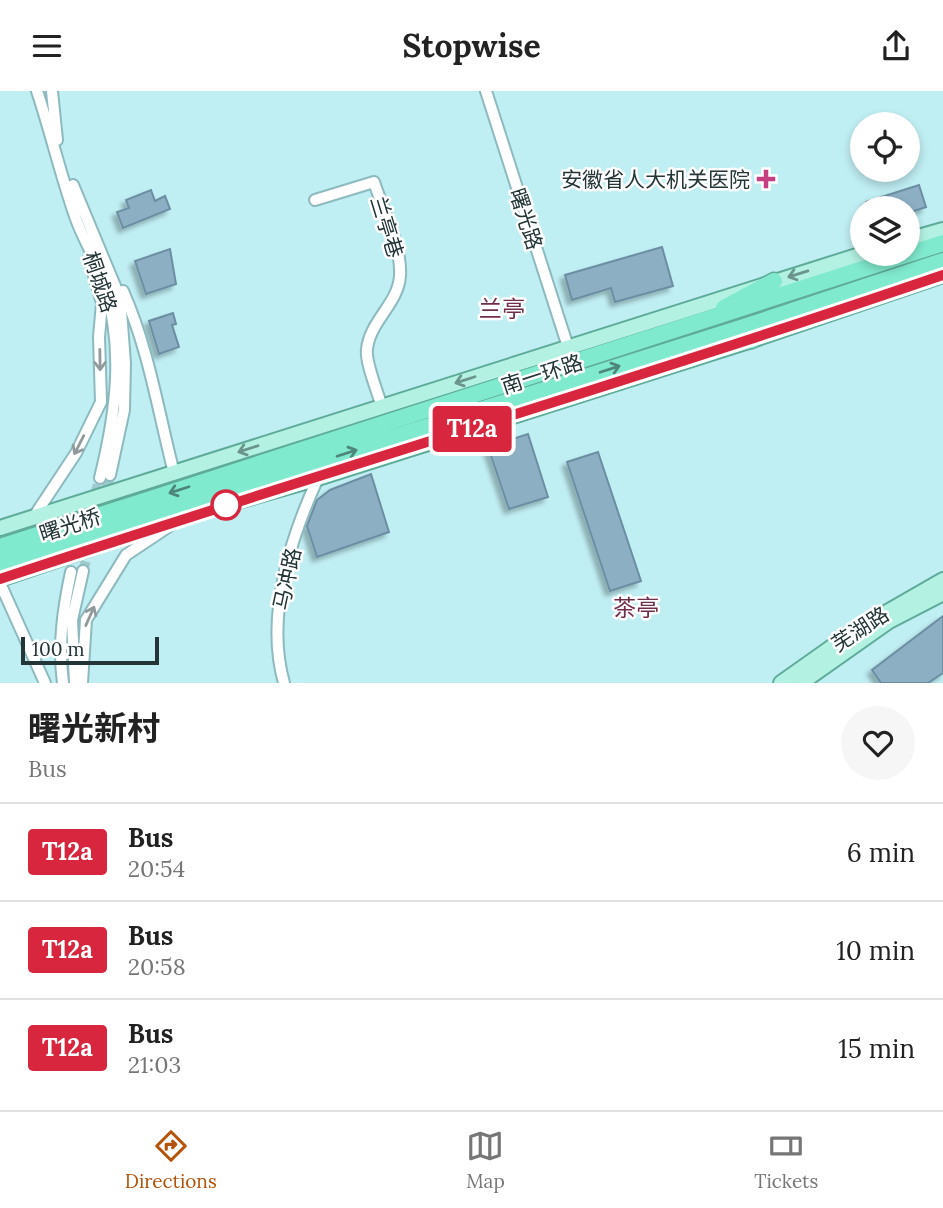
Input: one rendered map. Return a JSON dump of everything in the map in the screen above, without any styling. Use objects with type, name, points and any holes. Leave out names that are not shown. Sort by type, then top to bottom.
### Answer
[{"type":"highway","name":"南一环路","points":[[141,510],[942,244]]},
{"type":"highway","name":"南一环路","points":[[141,510],[676,349],[748,334],[942,244]]},
{"type":"highway","points":[[688,327],[774,281]]},
{"type":"highway","name":"曙光桥","points":[[0,547],[141,510]]},
{"type":"highway","name":"曙光桥","points":[[0,562],[141,510]]},
{"type":"main road","points":[[920,241],[942,244]]},
{"type":"main road","points":[[0,528],[850,258]]},
{"type":"main road","points":[[0,581],[183,517],[318,478],[748,334],[943,275]]},
{"type":"main road","name":"芜湖路","points":[[781,683],[856,629],[943,580]]},
{"type":"main road","name":"芜湖路","points":[[801,683],[889,621],[943,593]]},
{"type":"street","name":"桐城路","points":[[37,91],[48,135],[104,281],[114,320],[118,372],[105,477],[124,410],[125,363],[120,297],[79,201],[54,131],[52,91]]},
{"type":"street","name":"曙光路","points":[[486,91],[568,347]]},
{"type":"street","name":"兰亭巷","points":[[315,200],[374,181],[400,272],[398,294],[375,327],[366,350],[382,407]]},
{"type":"street","points":[[33,518],[76,453],[101,402],[102,303],[91,272],[88,245]]},
{"type":"street","points":[[112,279],[126,298],[153,375],[156,404],[174,473]]},
{"type":"street","name":"马冲路","points":[[284,683],[278,662],[279,616],[285,570],[306,504],[318,478]]},
{"type":"street","points":[[82,683],[86,620],[126,555],[183,517]]},
{"type":"street","points":[[75,683],[72,621],[83,571]]},
{"type":"street","points":[[63,683],[60,660],[63,609],[71,572]]},
{"type":"street","points":[[0,581],[45,683]]},
{"type":"building","points":[[919,185],[926,207],[920,209],[920,196],[885,196]]},
{"type":"building","points":[[151,190],[155,201],[165,196],[170,209],[123,228],[117,212],[129,208],[126,200]]},
{"type":"building","points":[[662,247],[673,286],[615,302],[611,288],[572,300],[565,275]]},
{"type":"building","points":[[170,249],[176,284],[146,294],[135,261]]},
{"type":"building","points":[[173,313],[176,324],[172,325],[179,347],[159,354],[149,321]]},
{"type":"building","points":[[528,434],[548,497],[509,509],[488,447]]},
{"type":"building","points":[[598,452],[641,581],[610,591],[567,462]]},
{"type":"building","points":[[371,474],[389,532],[317,557],[307,526],[317,500],[330,490]]},
{"type":"building","points":[[943,616],[943,673],[928,683],[881,683],[872,670]]},
{"type":"tunnel","points":[[98,518],[110,475]]},
{"type":"tunnel","points":[[86,523],[100,478]]},
{"type":"tunnel","points":[[83,571],[91,543]]},
{"type":"bus line","name":"T12a","points":[[0,579],[183,517],[318,478],[752,340],[943,275]]},
{"type":"place","name":"安徽省人大机关医院","points":[[766,179]]},
{"type":"district","name":"兰亭","points":[[502,308]]},
{"type":"district","name":"茶亭","points":[[636,607]]}]
